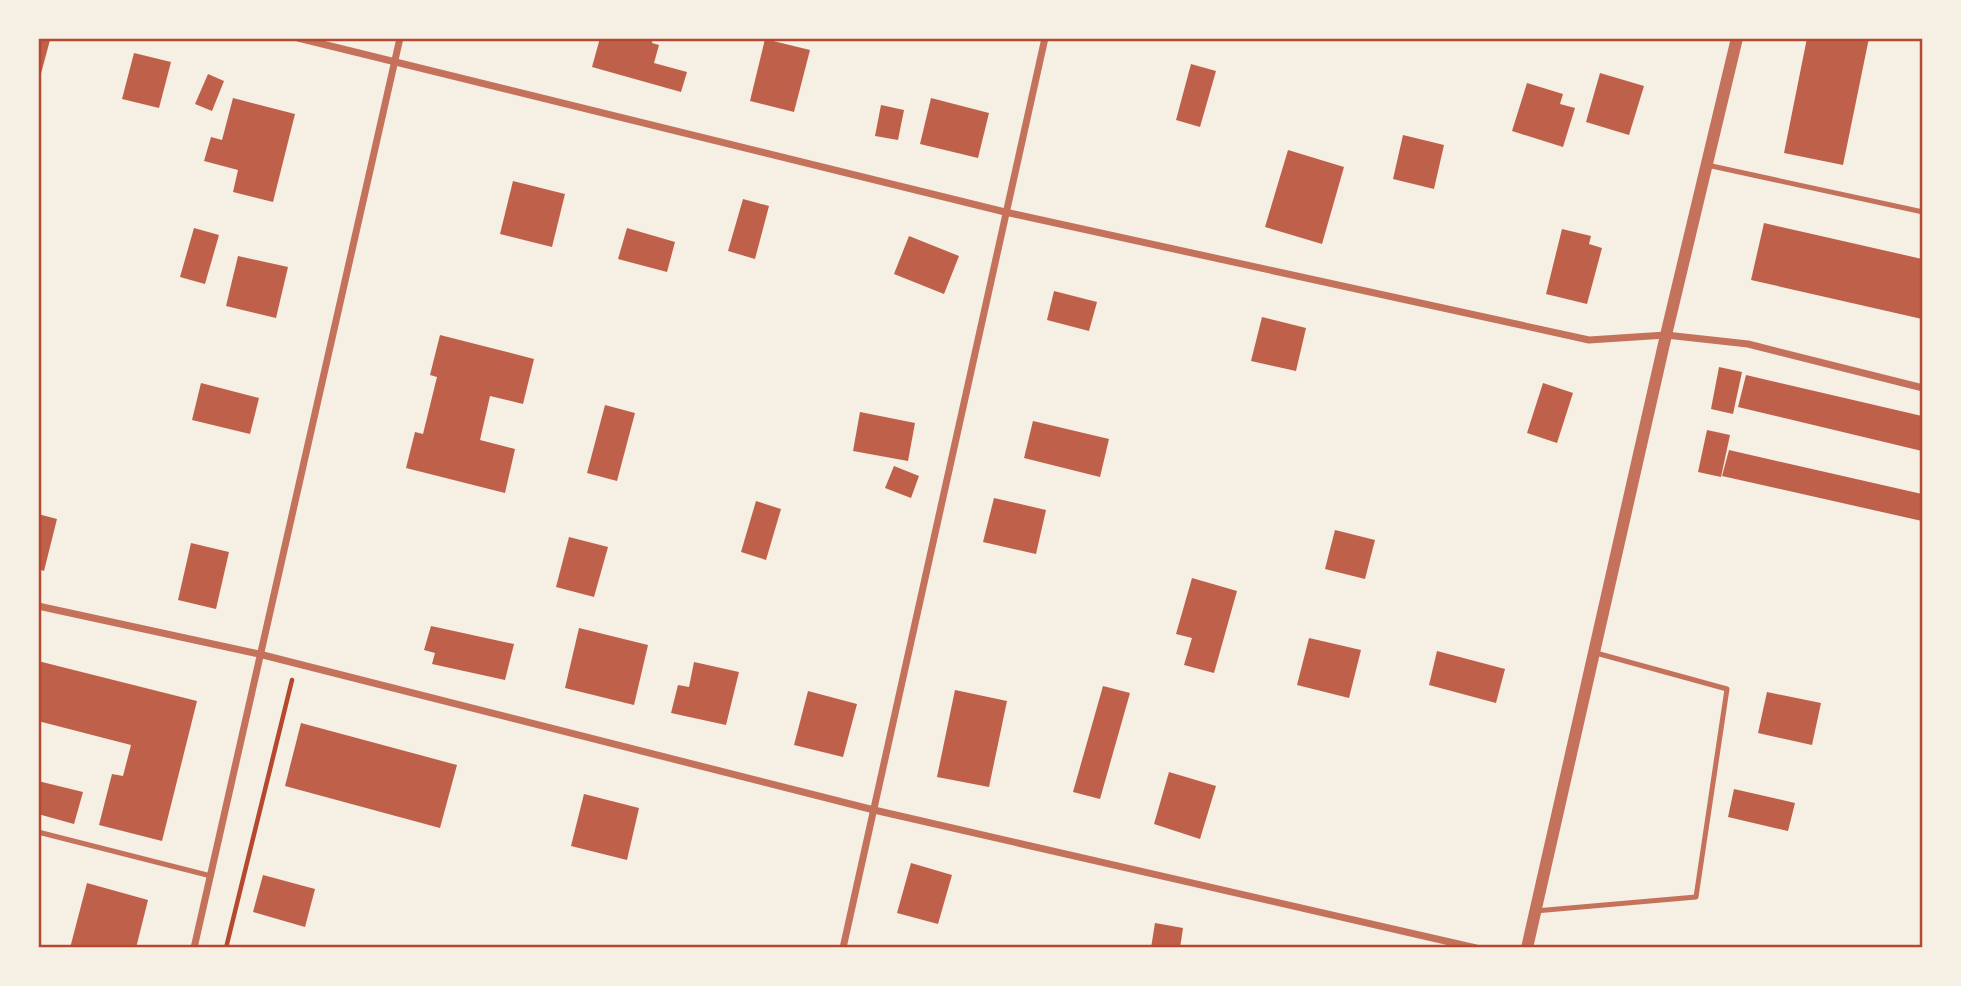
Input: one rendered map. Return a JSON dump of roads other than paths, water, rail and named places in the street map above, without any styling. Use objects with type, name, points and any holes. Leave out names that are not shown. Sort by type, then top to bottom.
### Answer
[{"type":"street","points":[[298,38],[1005,212],[1589,340],[1666,335],[1748,344],[1923,388]]},
{"type":"street","points":[[194,947],[400,38]]},
{"type":"street","points":[[843,947],[1045,38]]},
{"type":"street","points":[[1527,947],[1666,335],[1737,38]]},
{"type":"street","points":[[38,606],[296,663],[874,810],[1476,947]]},
{"type":"lane","points":[[1706,165],[1923,212]]},
{"type":"lane","points":[[1535,911],[1696,897],[1727,689],[1594,652]]},
{"type":"lane","points":[[38,832],[211,876]]}]
